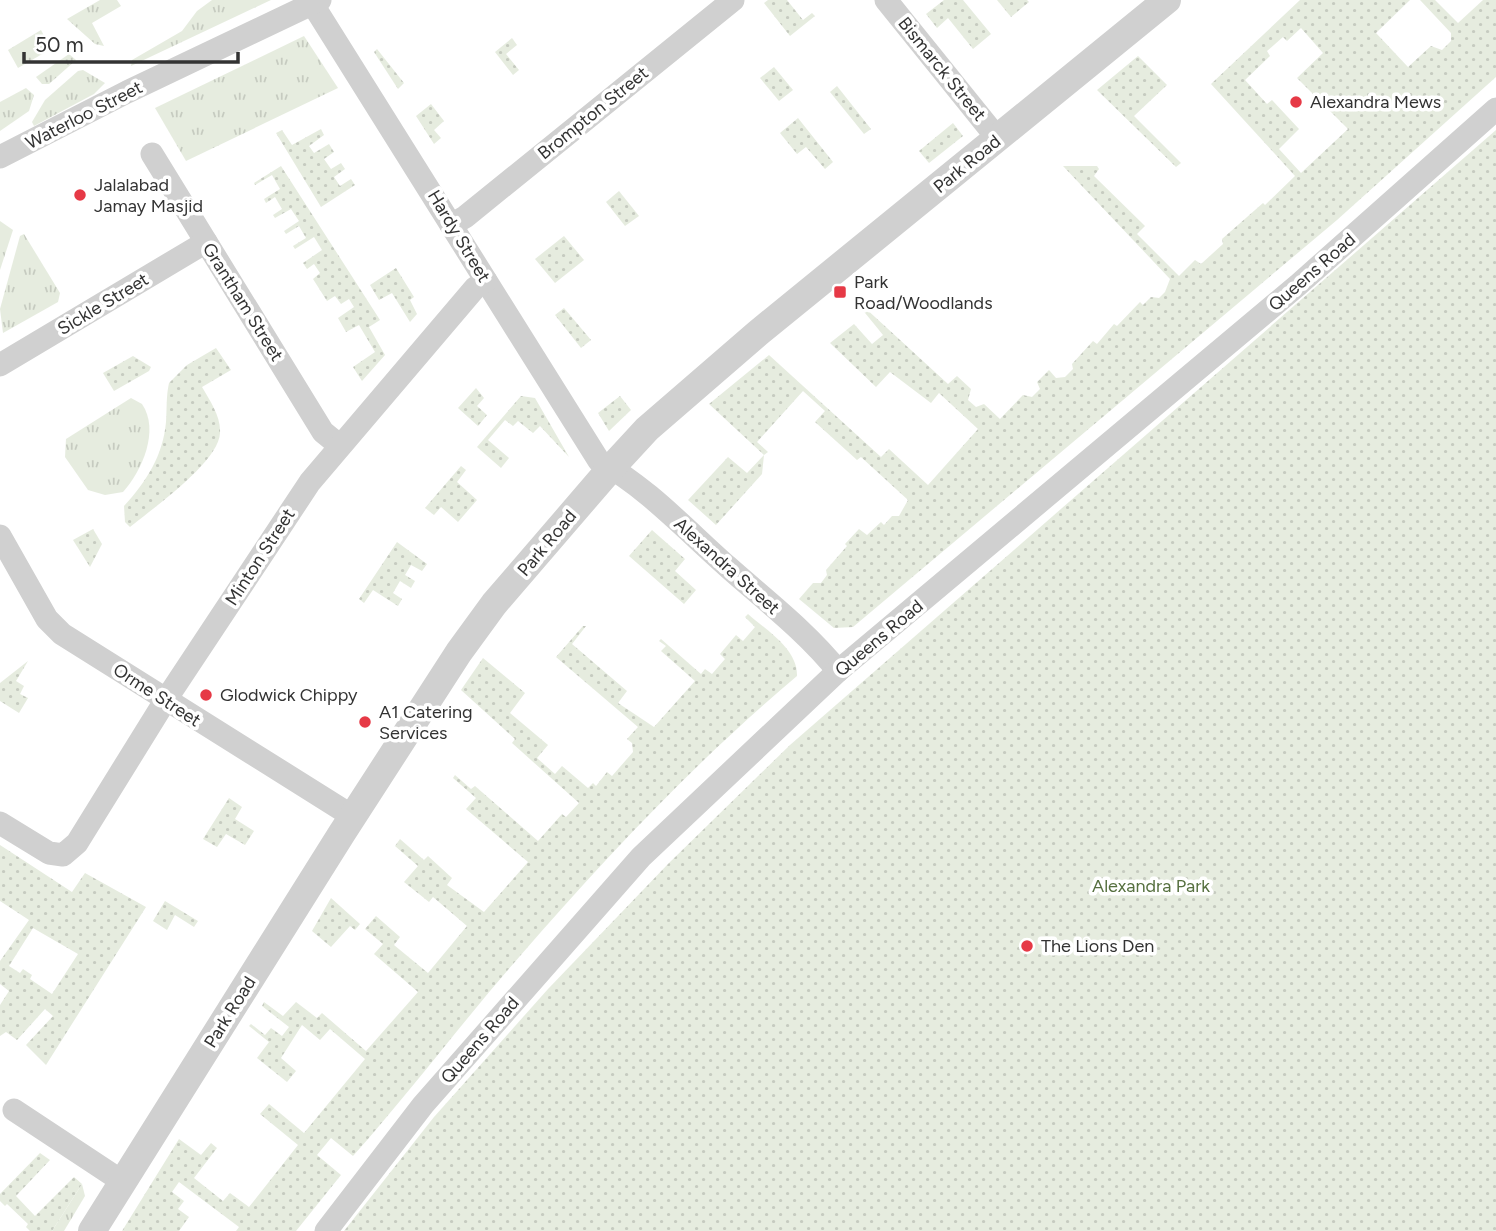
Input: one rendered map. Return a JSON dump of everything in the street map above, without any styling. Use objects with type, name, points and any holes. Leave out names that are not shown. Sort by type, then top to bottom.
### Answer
[{"type":"street","name":"Brompton Street","points":[[451,225],[465,217],[733,0]]},
{"type":"street","name":"Bismarck Street","points":[[886,0],[998,139]]},
{"type":"street","name":"Park Road","points":[[92,1231],[352,816],[478,625],[611,468],[647,429],[758,333],[1167,0]]},
{"type":"street","name":"Hardy Street","points":[[314,1],[595,456],[611,468]]},
{"type":"street","name":"Waterloo Street","points":[[0,157],[314,1]]},
{"type":"street","name":"Queens Road","points":[[326,1231],[424,1105],[641,857],[838,671],[1288,293],[1496,109]]},
{"type":"street","name":"Grantham Street","points":[[152,154],[323,432],[339,445]]},
{"type":"street","name":"Sickle Street","points":[[0,365],[206,243]]},
{"type":"street","name":"Minton Street","points":[[0,822],[49,853],[63,855],[77,843],[165,701],[310,482],[469,295],[485,281]]},
{"type":"street","name":"Alexandra Street","points":[[611,468],[624,475],[769,603],[838,671]]},
{"type":"street","name":"Orme Street","points":[[0,536],[47,619],[62,634],[352,816]]},
{"type":"street","points":[[14,1110],[123,1182]]},
{"type":"green space","points":[[100,0],[117,0],[121,6],[92,23],[104,46],[95,44],[67,19]]},
{"type":"green space","points":[[212,0],[271,0],[131,66],[132,60],[182,31],[197,11]]},
{"type":"green space","points":[[768,0],[787,0],[803,20],[812,13],[815,16],[790,36],[764,3]]},
{"type":"green space","points":[[944,0],[963,0],[991,34],[973,49],[948,18],[937,28],[926,14]]},
{"type":"green space","points":[[997,0],[1027,0],[1029,2],[1011,17]]},
{"type":"green space","points":[[1300,0],[1410,0],[1376,33],[1408,67],[1431,46],[1442,50],[1451,41],[1451,33],[1420,0],[1435,0],[1458,23],[1483,0],[1496,0],[1496,77],[1337,220],[853,627],[834,628],[799,599],[813,583],[821,583],[827,575],[826,570],[859,529],[867,535],[881,522],[884,525],[892,516],[899,516],[908,500],[861,457],[857,460],[815,422],[825,411],[803,391],[757,442],[768,452],[764,455],[709,404],[769,355],[881,457],[889,449],[928,485],[978,429],[939,393],[931,403],[890,372],[876,387],[830,343],[854,324],[872,344],[883,335],[861,308],[863,306],[948,384],[957,376],[971,389],[968,400],[976,407],[984,404],[1000,419],[1023,395],[1032,397],[1040,389],[1037,382],[1049,370],[1056,378],[1065,377],[1073,369],[1072,364],[1093,341],[1097,344],[1114,324],[1117,326],[1140,302],[1143,305],[1151,297],[1159,298],[1165,292],[1170,279],[1063,166],[1097,166],[1099,169],[1094,176],[1145,226],[1137,234],[1179,276],[1195,260],[1201,264],[1223,244],[1222,239],[1263,203],[1265,205],[1295,176],[1211,84]],"holes":[[[1301,28],[1323,53],[1297,78],[1348,129],[1301,173],[1279,149],[1299,129],[1272,100],[1267,104],[1245,80],[1270,56],[1267,51],[1283,37],[1287,41]]]},
{"type":"green space","points":[[41,30],[51,49],[18,68],[8,50]]},
{"type":"green space","points":[[304,36],[338,88],[186,161],[155,108]]},
{"type":"green space","points":[[512,38],[517,45],[506,54],[519,70],[513,75],[495,52]]},
{"type":"green space","points":[[377,49],[404,83],[398,89],[374,52]]},
{"type":"green space","points":[[69,54],[76,60],[49,84],[42,84],[36,77]]},
{"type":"green space","points":[[1138,56],[1167,85],[1134,116],[1181,163],[1176,167],[1097,90]]},
{"type":"green space","points":[[774,67],[793,90],[779,101],[760,78]]},
{"type":"green space","points":[[83,70],[105,83],[94,94],[34,126],[32,122],[45,100],[78,71]]},
{"type":"green space","points":[[837,86],[871,129],[864,134],[830,92]]},
{"type":"green space","points":[[26,88],[34,95],[29,111],[0,131],[0,102]]},
{"type":"green space","points":[[431,104],[444,121],[434,130],[441,138],[434,144],[416,116]]},
{"type":"green space","points":[[798,118],[833,162],[825,169],[806,147],[797,154],[780,133]]},
{"type":"green space","points":[[953,123],[963,136],[929,163],[919,151]]},
{"type":"green space","points":[[321,129],[324,135],[309,146],[314,153],[329,144],[334,152],[324,159],[331,169],[341,163],[345,169],[334,177],[340,186],[351,179],[355,185],[321,207],[276,133],[282,130],[292,145]]},
{"type":"green space","name":"Alexandra Park","points":[[1496,130],[1496,1231],[344,1231],[434,1117],[548,989],[668,864],[790,745]]},
{"type":"green space","points":[[281,166],[380,320],[369,327],[385,355],[362,381],[353,367],[375,352],[359,325],[346,332],[338,318],[354,307],[349,299],[341,304],[335,296],[327,301],[313,279],[320,273],[314,264],[307,269],[303,263],[322,250],[314,237],[295,249],[293,246],[306,238],[299,226],[286,234],[284,231],[299,221],[291,209],[275,218],[273,215],[282,209],[275,197],[266,203],[264,199],[280,189],[272,175],[255,185],[254,183]]},
{"type":"green space","points":[[619,191],[639,216],[625,226],[606,202]]},
{"type":"green space","points":[[0,221],[13,230],[0,270]]},
{"type":"green space","points":[[24,234],[60,293],[58,302],[3,333],[0,309],[20,236]]},
{"type":"green space","points":[[564,236],[584,260],[555,283],[535,259]]},
{"type":"green space","points":[[396,268],[414,297],[410,300],[417,314],[410,322],[392,293],[379,300],[370,285]]},
{"type":"green space","points":[[564,308],[591,340],[581,348],[555,315]]},
{"type":"green space","points":[[216,348],[231,370],[202,387],[219,421],[217,445],[197,471],[130,527],[125,522],[124,506],[146,478],[157,457],[166,422],[169,383],[187,365]]},
{"type":"green space","points":[[133,356],[151,367],[149,371],[114,391],[103,373]]},
{"type":"green space","points":[[476,388],[484,398],[477,406],[487,415],[478,426],[458,408]]},
{"type":"green space","points":[[521,396],[535,398],[569,457],[540,426],[533,433],[518,421],[513,426],[505,420],[488,440],[509,458],[501,468],[477,447]]},
{"type":"green space","points":[[620,396],[631,410],[609,431],[598,413]]},
{"type":"green space","points":[[131,398],[142,404],[149,426],[146,450],[137,473],[123,492],[105,495],[88,490],[65,457],[66,439]]},
{"type":"green space","points":[[764,455],[762,474],[716,525],[688,500],[728,457],[747,473]]},
{"type":"green space","points":[[461,466],[466,470],[457,482],[477,500],[458,522],[441,507],[434,515],[425,508]]},
{"type":"green space","points":[[93,529],[102,544],[90,567],[73,540]]},
{"type":"green space","points":[[652,530],[685,559],[675,571],[696,590],[684,604],[629,556]]},
{"type":"green space","points":[[397,542],[427,564],[422,571],[411,565],[405,575],[415,581],[411,588],[400,581],[393,593],[402,599],[398,606],[373,590],[364,603],[359,599]]},
{"type":"green space","points":[[748,614],[787,649],[796,666],[797,676],[688,775],[586,882],[499,981],[353,1156],[331,1138],[317,1155],[341,1175],[296,1231],[236,1231],[239,1227],[179,1182],[172,1192],[184,1201],[178,1209],[189,1217],[179,1231],[122,1231],[179,1139],[201,1155],[211,1143],[217,1148],[194,1178],[223,1201],[230,1193],[249,1207],[298,1145],[260,1114],[269,1104],[304,1133],[365,1059],[330,1029],[320,1040],[302,1025],[281,1058],[296,1071],[287,1082],[257,1058],[269,1042],[249,1026],[251,1024],[265,1035],[271,1028],[282,1036],[289,1027],[262,1006],[264,1002],[283,1016],[296,1002],[317,1018],[322,1013],[366,1051],[418,992],[374,954],[383,944],[365,929],[376,916],[400,937],[394,945],[428,973],[467,926],[433,897],[429,902],[404,882],[418,866],[395,846],[400,839],[424,860],[428,856],[452,878],[447,885],[484,912],[528,862],[466,809],[476,798],[453,778],[455,775],[471,789],[475,786],[538,841],[562,814],[566,817],[579,803],[512,743],[515,739],[461,690],[483,658],[525,693],[510,713],[548,745],[537,758],[555,774],[562,766],[588,788],[593,783],[596,786],[607,772],[612,776],[633,752],[632,743],[627,739],[638,727],[556,657],[583,626],[586,626],[572,644],[627,691],[618,703],[654,727],[695,681],[661,651],[666,646],[659,641],[661,639],[701,674],[705,669],[712,674],[725,659],[720,654],[736,635],[743,641],[755,627],[745,617]]},
{"type":"green space","points":[[28,661],[16,681],[24,686],[20,694],[28,698],[19,713],[0,701],[0,683]]},
{"type":"green space","points":[[229,798],[242,807],[235,819],[254,831],[245,845],[226,834],[217,847],[203,839]]},
{"type":"green space","points":[[0,845],[72,892],[85,873],[146,907],[46,1065],[26,1045],[53,1016],[45,1009],[17,1040],[6,1032],[0,1036],[0,1005],[9,991],[0,984],[0,961],[29,920],[0,901]],"holes":[[[33,928],[78,954],[52,994],[30,979],[32,975],[23,969],[20,973],[9,966]]]},
{"type":"green space","points":[[331,898],[360,924],[355,930],[350,926],[331,947],[312,931]]},
{"type":"green space","points":[[165,901],[198,921],[194,927],[175,915],[167,930],[153,921]]},
{"type":"green space","points":[[40,1153],[50,1160],[16,1196],[35,1216],[74,1177],[82,1184],[52,1231],[30,1231],[26,1227],[28,1224],[7,1204],[5,1206],[0,1201],[0,1194]]},
{"type":"green space","points":[[82,1184],[85,1196],[64,1231],[52,1231]]},
{"type":"place","name":"Alexandra Mews","points":[[1296,102]]},
{"type":"place","name":"Jalalabad Jamay Masjid","points":[[80,195]]},
{"type":"place","name":"Park Road/Woodlands","points":[[840,292]]},
{"type":"place","name":"Glodwick Chippy","points":[[206,695]]},
{"type":"place","name":"A1 Catering Services","points":[[365,722]]},
{"type":"place","name":"The Lions Den","points":[[1027,946]]}]
